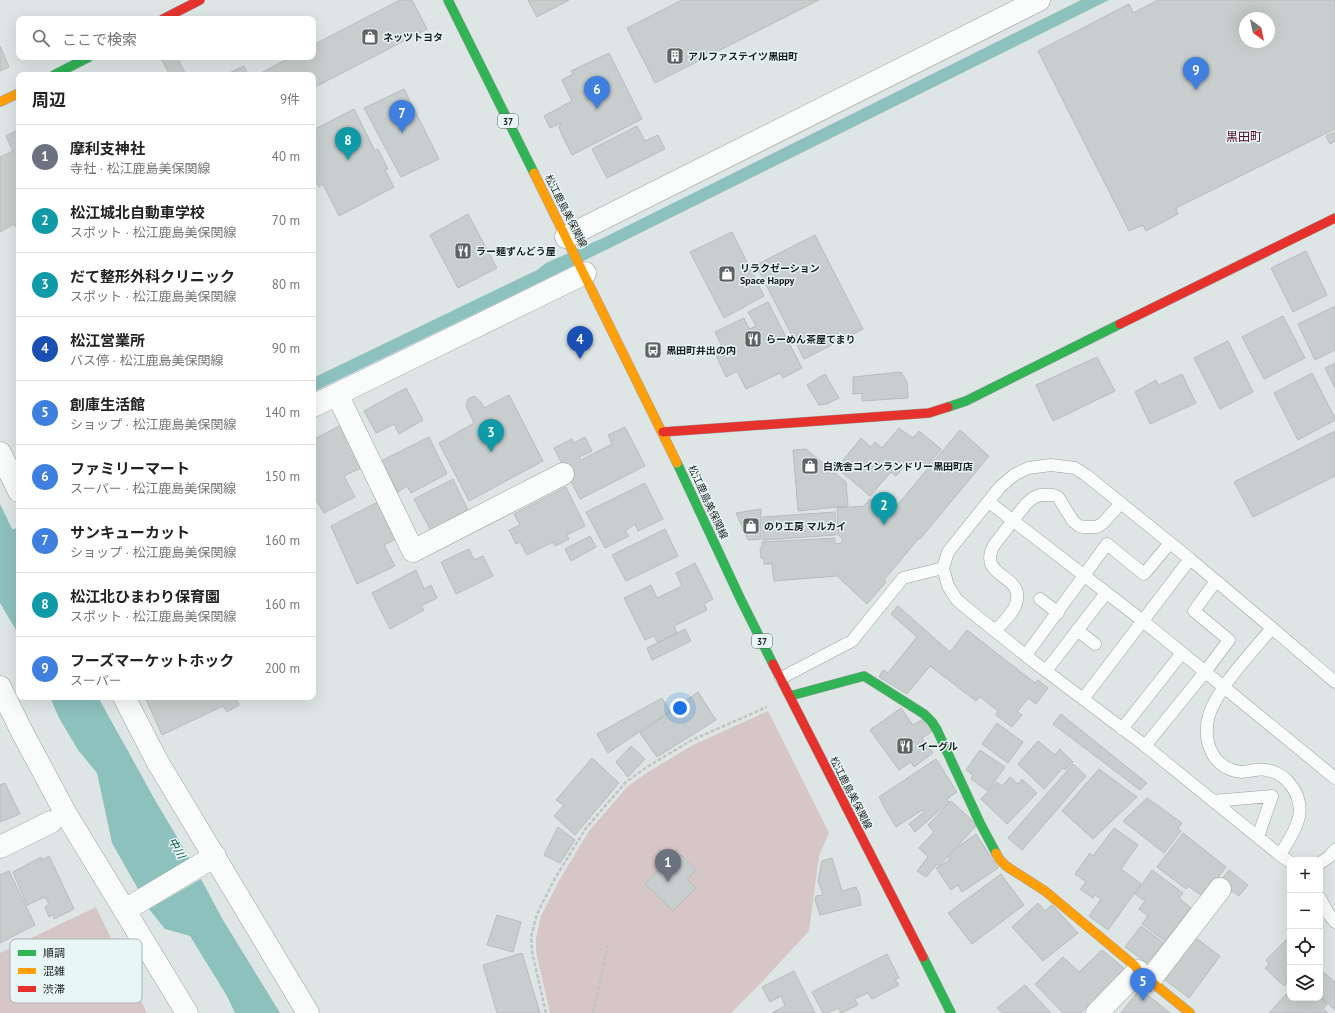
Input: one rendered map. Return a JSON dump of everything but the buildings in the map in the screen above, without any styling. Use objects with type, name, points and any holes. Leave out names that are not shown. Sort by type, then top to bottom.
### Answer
[{"type":"street","points":[[169,16],[200,0]]},
{"type":"street","name":"松江鹿島美保関線","points":[[448,0],[663,432],[741,600],[951,1013]]},
{"type":"street","points":[[567,239],[1039,0]]},
{"type":"street","points":[[60,72],[83,60]]},
{"type":"street","points":[[0,102],[16,94]]},
{"type":"street","points":[[663,432],[930,413],[966,401],[1335,218]]},
{"type":"street","points":[[316,404],[583,269]]},
{"type":"street","points":[[337,394],[413,551],[563,474]]},
{"type":"street","points":[[0,453],[16,484]]},
{"type":"street","points":[[790,696],[864,676],[924,714],[937,730],[980,823],[1000,860],[1006,866],[1045,891],[1135,966],[1144,976],[1190,1013]]},
{"type":"street","points":[[0,687],[22,732],[66,814],[129,908],[188,1013]]},
{"type":"street","points":[[126,700],[210,859],[308,1013]]},
{"type":"street","points":[[0,847],[51,822]]},
{"type":"street","points":[[129,908],[210,859]]},
{"type":"street","points":[[1097,1013],[1144,976],[1220,889]]},
{"type":"lane","points":[[1287,860],[1145,746],[1046,671],[957,600],[948,586],[943,568],[948,552],[1000,487],[1014,476],[1028,468],[1051,464],[1075,468],[1086,475],[1170,543],[1335,682]]},
{"type":"lane","points":[[995,631],[1013,611],[1018,598],[1017,591],[1013,584],[993,569],[990,556],[994,545],[1026,504],[1033,498],[1040,495],[1053,495],[1058,497],[1073,521],[1079,526],[1084,527],[1097,526],[1103,523],[1121,503]]},
{"type":"lane","points":[[989,502],[1143,621],[1335,778]]},
{"type":"lane","points":[[1026,655],[1108,544],[1144,574],[1170,543]]},
{"type":"lane","points":[[1083,699],[1190,560]]},
{"type":"lane","points":[[781,678],[852,641],[903,578],[943,568]]},
{"type":"lane","points":[[1145,746],[1229,640],[1194,611],[1216,581]]},
{"type":"lane","points":[[1046,671],[1106,593]]},
{"type":"lane","points":[[1040,599],[1058,613]]},
{"type":"lane","points":[[1272,628],[1223,687],[1210,714],[1206,732],[1210,751],[1218,761],[1229,769],[1243,772],[1264,769],[1279,773],[1290,783],[1296,793],[1300,808],[1299,817],[1294,832],[1280,855]]},
{"type":"lane","points":[[1077,630],[1095,644]]},
{"type":"lane","points":[[1122,729],[1182,653]]},
{"type":"lane","points":[[1213,801],[1272,796],[1258,837]]},
{"type":"lane","points":[[1323,861],[1335,850]]},
{"type":"lane","points":[[1323,904],[1335,922]]},
{"type":"path","points":[[546,1013],[532,952],[531,937],[537,914],[555,878],[586,828],[626,782],[647,767],[692,740],[790,696]]},
{"type":"path","points":[[593,1013],[608,945]]},
{"type":"shaded area","points":[[768,711],[829,833],[819,856],[809,931],[731,1013],[550,1013],[536,952],[536,938],[541,916],[560,879],[589,831],[628,786],[648,772],[693,745]]},
{"type":"shaded area","points":[[96,907],[111,939],[29,939]]},
{"type":"shaded area","points":[[10,948],[10,1003],[142,1003],[147,1013],[0,1013],[0,953]]},
{"type":"water","points":[[1081,0],[1109,0],[608,249],[316,391],[316,377],[537,270],[546,263],[603,238]]},
{"type":"water","points":[[0,504],[16,537],[16,630],[0,603]]},
{"type":"water","name":"中川","points":[[51,700],[100,700],[155,800],[190,859],[138,889],[112,843],[97,773],[78,750],[59,718]]},
{"type":"water","points":[[201,879],[223,920],[280,1013],[235,1013],[227,996],[190,936],[165,929],[149,909]]},
{"type":"waterway","points":[[0,540],[16,532]]},
{"type":"traffic: fast","points":[[448,0],[534,173]]},
{"type":"traffic: fast","points":[[60,72],[83,60]]},
{"type":"traffic: fast","points":[[948,407],[966,401],[1120,324]]},
{"type":"traffic: fast","points":[[677,463],[741,600],[773,664]]},
{"type":"traffic: fast","points":[[790,696],[864,676],[924,714],[937,730],[980,823],[996,853]]},
{"type":"traffic: fast","points":[[923,957],[951,1013]]},
{"type":"traffic: slow","points":[[0,102],[16,94]]},
{"type":"traffic: slow","points":[[534,173],[677,463]]},
{"type":"traffic: slow","points":[[996,853],[1006,866],[1045,891],[1135,966],[1138,971],[1190,1013]]},
{"type":"traffic: jam","points":[[169,16],[200,0]]},
{"type":"traffic: jam","points":[[1120,324],[1335,218]]},
{"type":"traffic: jam","points":[[663,432],[929,413],[948,407]]},
{"type":"traffic: jam","points":[[773,664],[923,957]]},
{"type":"place","name":"ネッツトヨタ","points":[[370,37]]},
{"type":"place","name":"アルファステイツ黒田町","points":[[675,56]]},
{"type":"place","name":"フーズマーケットホック","points":[[1196,90]]},
{"type":"place","name":"ファミリーマート","points":[[597,109]]},
{"type":"place","name":"サンキューカット","points":[[402,133]]},
{"type":"place","name":"松江北ひまわり保育園","points":[[348,160]]},
{"type":"place","name":"ラー麺ずんどう屋","points":[[463,251]]},
{"type":"place","name":"リラクゼーション Space Happy","points":[[727,274]]},
{"type":"place","name":"らーめん茶屋てまり","points":[[753,339]]},
{"type":"place","name":"黒田町井出の内","points":[[653,350]]},
{"type":"place","name":"松江営業所","points":[[580,359]]},
{"type":"place","name":"だて整形外科クリニック","points":[[491,452]]},
{"type":"place","name":"白洗舎コインランドリー黒田町店","points":[[810,466]]},
{"type":"place","name":"松江城北自動車学校","points":[[884,525]]},
{"type":"place","name":"のり工房 マルカイ","points":[[751,526]]},
{"type":"place","name":"イーグル","points":[[905,746]]},
{"type":"place","name":"摩利支神社","points":[[668,882]]},
{"type":"place","name":"創庫生活館","points":[[1143,1001]]},
{"type":"district","name":"黒田町","points":[[1244,136]]}]
